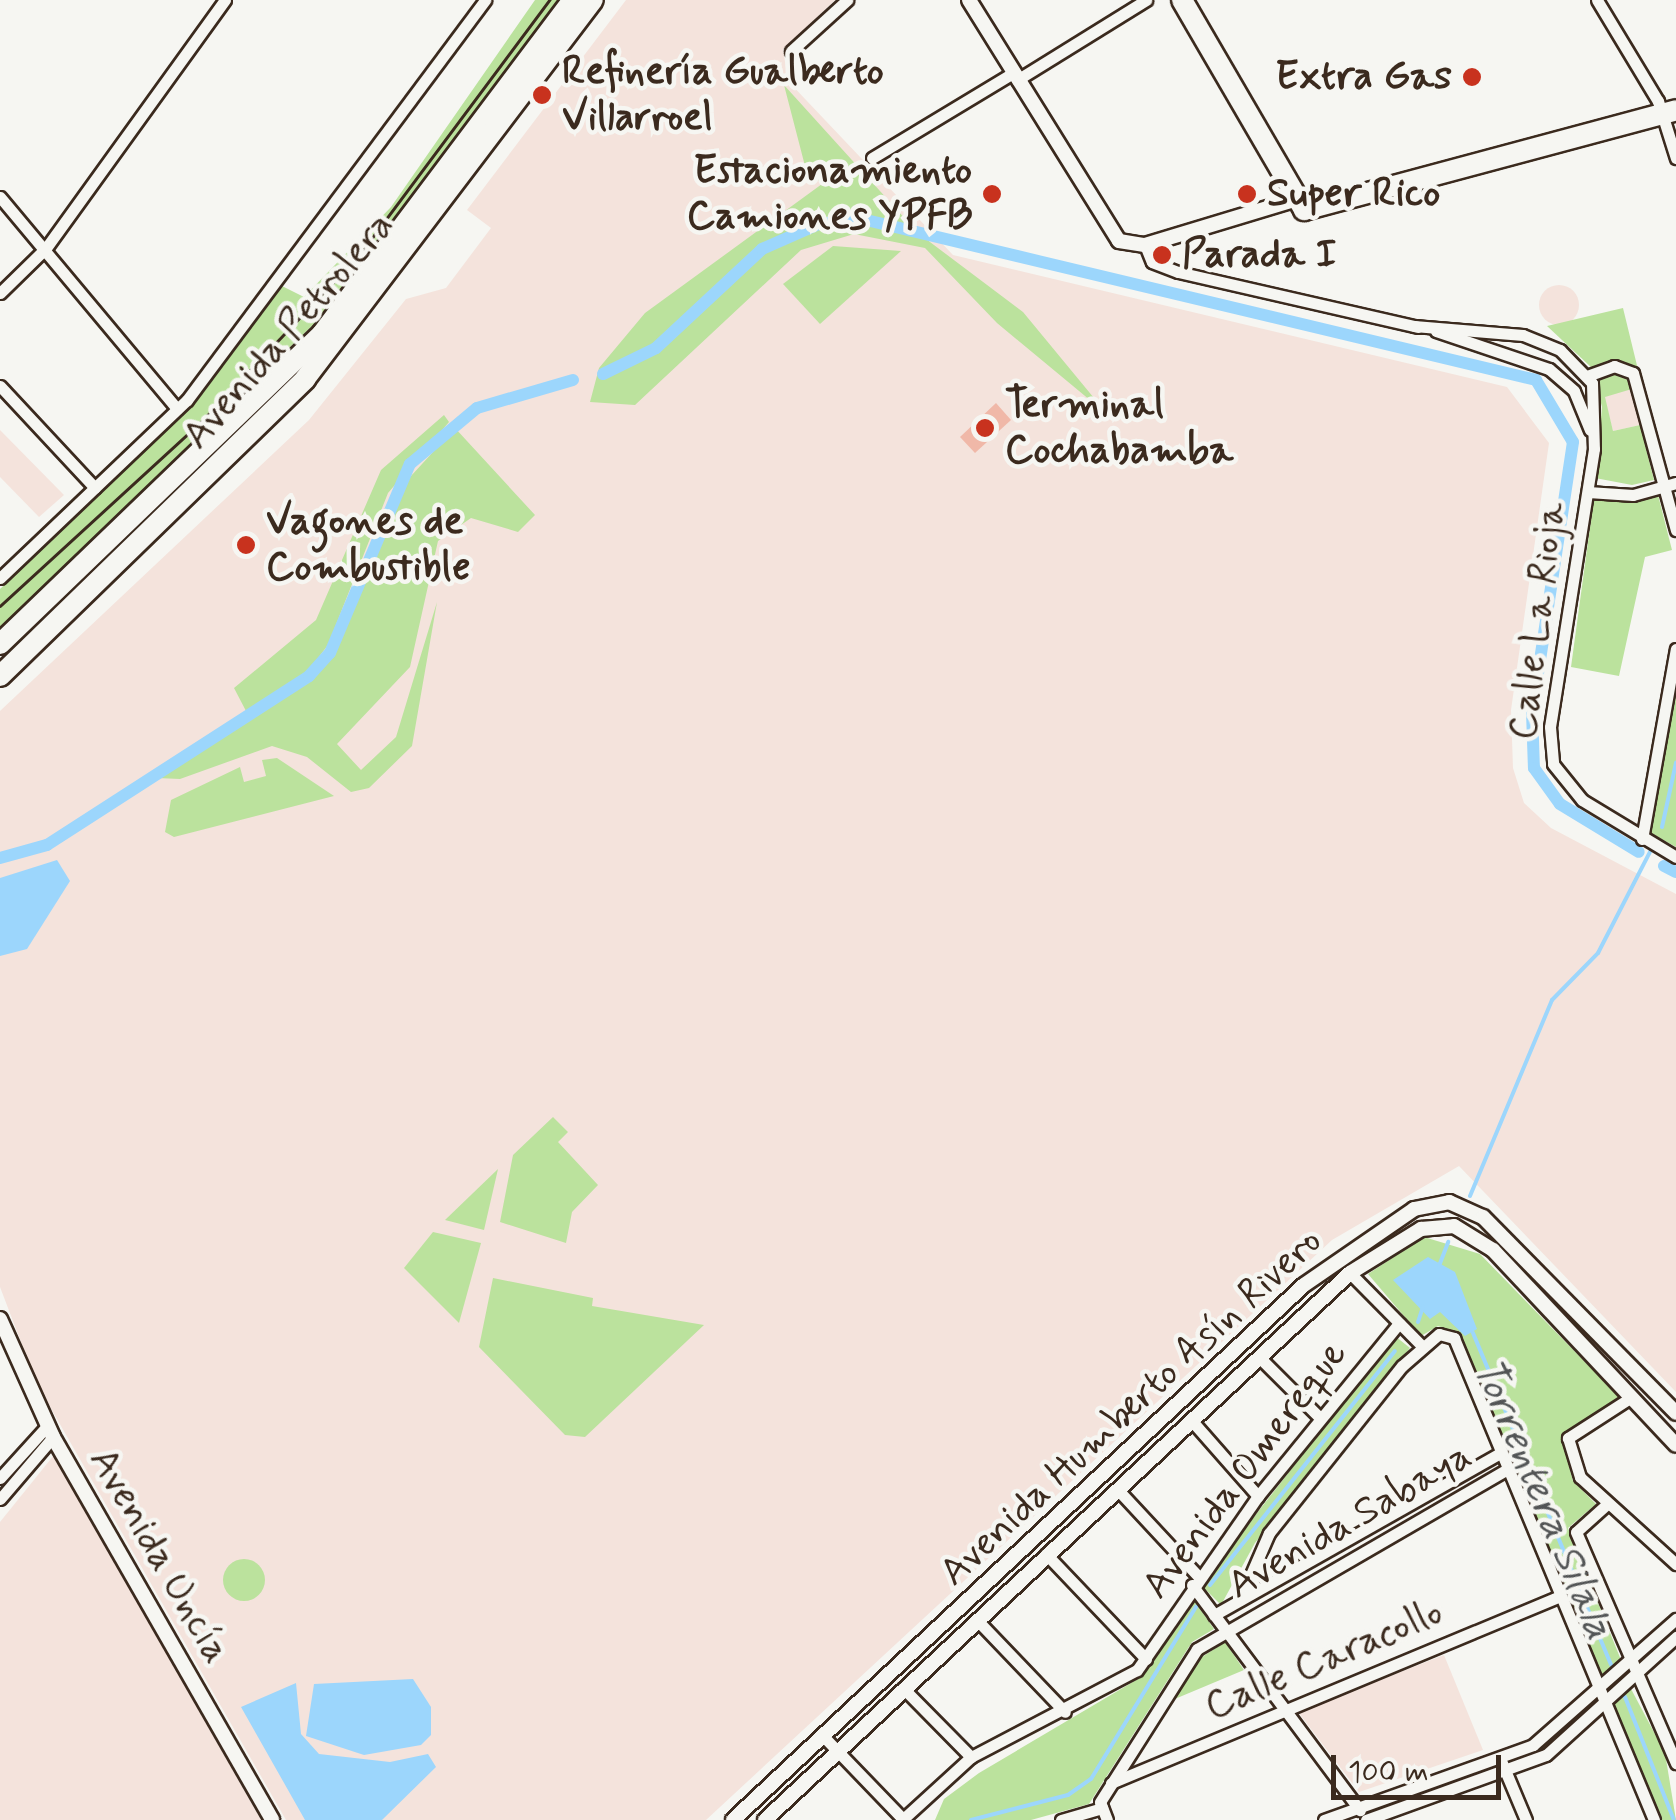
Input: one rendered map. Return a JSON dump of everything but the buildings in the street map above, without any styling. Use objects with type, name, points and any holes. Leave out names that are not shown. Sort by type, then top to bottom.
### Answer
[{"type":"highway","name":"Avenida Petrolera","points":[[0,644],[322,334],[572,0]]},
{"type":"highway","name":"Avenida Petrolera","points":[[0,676],[305,379],[593,0]]},
{"type":"highway","points":[[1182,0],[1295,206],[1669,105]]},
{"type":"street","points":[[0,294],[46,248],[225,0]]},
{"type":"street","points":[[0,578],[177,408],[485,0]]},
{"type":"street","points":[[791,51],[847,0]]},
{"type":"street","name":"Calle La Rioja","points":[[969,0],[1110,232],[1145,245],[1152,262],[1178,272],[1414,326],[1549,369],[1574,391],[1594,450]]},
{"type":"street","points":[[872,158],[1146,0]]},
{"type":"street","points":[[1597,0],[1669,105],[1676,158]]},
{"type":"street","points":[[0,197],[177,408]]},
{"type":"street","points":[[1145,245],[1295,206]]},
{"type":"street","name":"Calle La Rioja","points":[[1414,326],[1523,335],[1560,350],[1588,376],[1598,408],[1550,727],[1552,764],[1582,800],[1676,857]]},
{"type":"street","points":[[1588,376],[1614,366],[1633,373],[1671,484],[1676,530]]},
{"type":"street","points":[[0,386],[95,488]]},
{"type":"street","points":[[1588,492],[1633,496],[1671,484]]},
{"type":"street","points":[[1642,839],[1676,650]]},
{"type":"street","name":"Avenida Humberto Asín Rivero","points":[[734,1820],[1343,1252],[1434,1202],[1468,1208],[1522,1250],[1676,1413]]},
{"type":"street","name":"Avenida Humberto Asín Rivero","points":[[765,1820],[1350,1274],[1437,1224],[1468,1232],[1507,1266],[1676,1445]]},
{"type":"street","points":[[1507,1266],[1522,1250]]},
{"type":"street","points":[[1350,1274],[1422,1346],[1439,1334],[1454,1338],[1654,1820]]},
{"type":"street","name":"Avenida Uncía","points":[[0,1320],[51,1431],[272,1820]]},
{"type":"street","name":"Avenida Omereque","points":[[1146,1659],[1195,1581],[1258,1496],[1400,1323]]},
{"type":"street","name":"Avenida Omereque","points":[[1240,1600],[1269,1533],[1422,1346]]},
{"type":"street","points":[[1261,1359],[1319,1417]]},
{"type":"street","points":[[1630,1398],[1568,1438],[1580,1477],[1606,1505],[1676,1564]]},
{"type":"street","points":[[1192,1421],[1258,1496]]},
{"type":"street","points":[[0,1478],[51,1431]]},
{"type":"street","points":[[0,1500],[51,1431]]},
{"type":"street","name":"Avenida Sabaya","points":[[1214,1615],[1502,1452]]},
{"type":"street","name":"Avenida Sabaya","points":[[1225,1630],[1508,1468]]},
{"type":"street","points":[[1119,1491],[1195,1581],[1214,1615],[1283,1712],[1367,1820],[1546,1755],[1628,1660],[1676,1619]]},
{"type":"street","points":[[1606,1505],[1576,1532],[1632,1674],[1672,1741],[1676,1763]]},
{"type":"street","points":[[824,1737],[903,1820],[971,1758],[1065,1712],[1146,1659],[1046,1554]]},
{"type":"street","name":"Calle Caracollo","points":[[1111,1782],[1561,1596]]},
{"type":"street","points":[[977,1620],[1065,1712]]},
{"type":"street","name":"Avenida Omereque","points":[[1061,1820],[1103,1810],[1111,1782],[1197,1649],[1225,1630]]},
{"type":"street","points":[[1324,1820],[1533,1745],[1632,1674],[1676,1637]]},
{"type":"street","points":[[904,1688],[971,1758]]},
{"type":"street","points":[[1498,1755],[1526,1820]]},
{"type":"shaded area","name":"Refinería Gualberto Villarroel","points":[[626,0],[835,0],[783,49],[788,81],[953,255],[1507,387],[1549,443],[1511,710],[1513,768],[1524,803],[1551,828],[1676,894],[1676,1392],[1459,1166],[1332,1240],[706,1820],[286,1820],[37,1384],[0,1287],[0,711],[309,420],[406,299],[446,288],[491,228],[467,210]]},
{"type":"shaded area","points":[[1559,285],[1573,291],[1579,305],[1573,319],[1559,325],[1545,319],[1539,305],[1545,291]]},
{"type":"shaded area","points":[[1631,389],[1640,425],[1613,431],[1604,396]]},
{"type":"shaded area","points":[[0,430],[64,495],[39,517],[0,477]]},
{"type":"shaded area","points":[[54,1455],[261,1820],[0,1820],[0,1522]]},
{"type":"shaded area","points":[[1444,1655],[1483,1750],[1359,1792],[1298,1712]]},
{"type":"green space","points":[[535,0],[560,0],[321,317],[0,628],[0,589],[187,410],[280,285],[304,297],[391,207]]},
{"type":"green space","points":[[784,85],[918,233],[1023,312],[1108,415],[997,323],[925,248],[854,234],[801,250],[635,405],[590,402],[599,368],[645,313],[822,184],[805,166]]},
{"type":"green space","points":[[833,246],[901,251],[820,324],[783,284]]},
{"type":"green space","points":[[1623,308],[1642,386],[1605,397],[1613,431],[1640,425],[1654,480],[1632,485],[1595,478],[1602,407],[1592,368],[1547,326]]},
{"type":"green space","points":[[444,415],[449,422],[388,493],[328,645],[308,671],[246,711],[234,688],[316,620],[381,470]]},
{"type":"green space","points":[[455,428],[535,515],[518,532],[471,518],[438,541],[410,667],[337,744],[361,770],[396,737],[437,602],[412,746],[369,788],[351,792],[307,757],[272,746],[180,779],[157,778],[329,659],[400,488]]},
{"type":"green space","points":[[1658,495],[1672,550],[1645,557],[1619,676],[1571,667],[1594,498]]},
{"type":"green space","points":[[1676,691],[1676,847],[1647,831]]},
{"type":"green space","points":[[277,758],[334,796],[174,837],[165,832],[171,800],[240,767],[244,782],[266,776],[262,760]]},
{"type":"green space","points":[[553,1117],[568,1132],[558,1142],[598,1185],[572,1212],[566,1243],[500,1222],[513,1155]]},
{"type":"green space","points":[[498,1169],[484,1230],[445,1220]]},
{"type":"green space","points":[[433,1232],[481,1243],[459,1323],[404,1268]]},
{"type":"green space","points":[[1424,1237],[1480,1254],[1619,1397],[1561,1436],[1573,1481],[1596,1504],[1568,1528],[1621,1660],[1602,1679],[1459,1334],[1438,1326],[1421,1336],[1368,1274]]},
{"type":"green space","points":[[493,1278],[593,1298],[592,1306],[704,1325],[585,1437],[565,1435],[479,1347]]},
{"type":"green space","points":[[1395,1336],[1410,1348],[1255,1543],[1221,1605],[1201,1585]]},
{"type":"green space","points":[[244,1559],[259,1565],[265,1580],[259,1595],[244,1601],[229,1595],[223,1580],[229,1565]]},
{"type":"green space","points":[[1193,1599],[1214,1629],[1192,1642],[1089,1804],[1031,1820],[935,1820],[944,1799],[979,1773],[1143,1676]]},
{"type":"green space","points":[[1225,1642],[1244,1670],[1170,1701],[1202,1657]]},
{"type":"green space","points":[[1630,1687],[1665,1753],[1676,1820],[1658,1820],[1609,1705]]},
{"type":"water","points":[[57,860],[70,881],[27,949],[0,956],[0,878]]},
{"type":"water","points":[[1428,1257],[1455,1272],[1477,1329],[1465,1336],[1440,1312],[1430,1319],[1393,1280]]},
{"type":"water","points":[[413,1679],[431,1707],[431,1735],[421,1745],[364,1755],[306,1736],[314,1684]]},
{"type":"water","points":[[296,1683],[301,1734],[319,1754],[390,1762],[428,1754],[436,1767],[382,1820],[305,1820],[241,1707]]},
{"type":"waterway","points":[[603,374],[656,348],[762,249],[819,224],[862,219],[1536,380],[1573,442],[1532,712],[1534,768],[1560,804],[1639,852]]},
{"type":"waterway","points":[[0,858],[47,845],[309,676],[330,653],[410,464],[477,408],[573,380]]},
{"type":"waterway","points":[[1662,827],[1676,763]]},
{"type":"waterway","points":[[1470,1196],[1552,1000],[1598,953],[1650,852]]},
{"type":"waterway","points":[[1664,866],[1676,872]]},
{"type":"waterway","points":[[1439,1266],[1448,1242]]},
{"type":"waterway","points":[[1418,1322],[1423,1307]]},
{"type":"waterway","name":"Torrentera Silala","points":[[1473,1333],[1611,1664]]},
{"type":"waterway","points":[[1210,1585],[1395,1351]]},
{"type":"waterway","points":[[971,1820],[1068,1795],[1091,1779],[1196,1607]]},
{"type":"waterway","name":"Torrentera Silala","points":[[1625,1697],[1674,1820]]},
{"type":"tram line","points":[[0,606],[201,422],[360,254],[549,0]]},
{"type":"place","name":"Extra Gas","points":[[1472,77]]},
{"type":"place","name":"Refinería Gualberto Villarroel","points":[[542,95]]},
{"type":"place","name":"Estacionamiento Camiones YPFB","points":[[992,194]]},
{"type":"place","name":"Super Rico","points":[[1247,194]]},
{"type":"place","name":"Parada I","points":[[1162,255]]},
{"type":"place","name":"Terminal Cochabamba","points":[[985,428]]},
{"type":"place","name":"Vagones de Combustible","points":[[246,545]]}]
